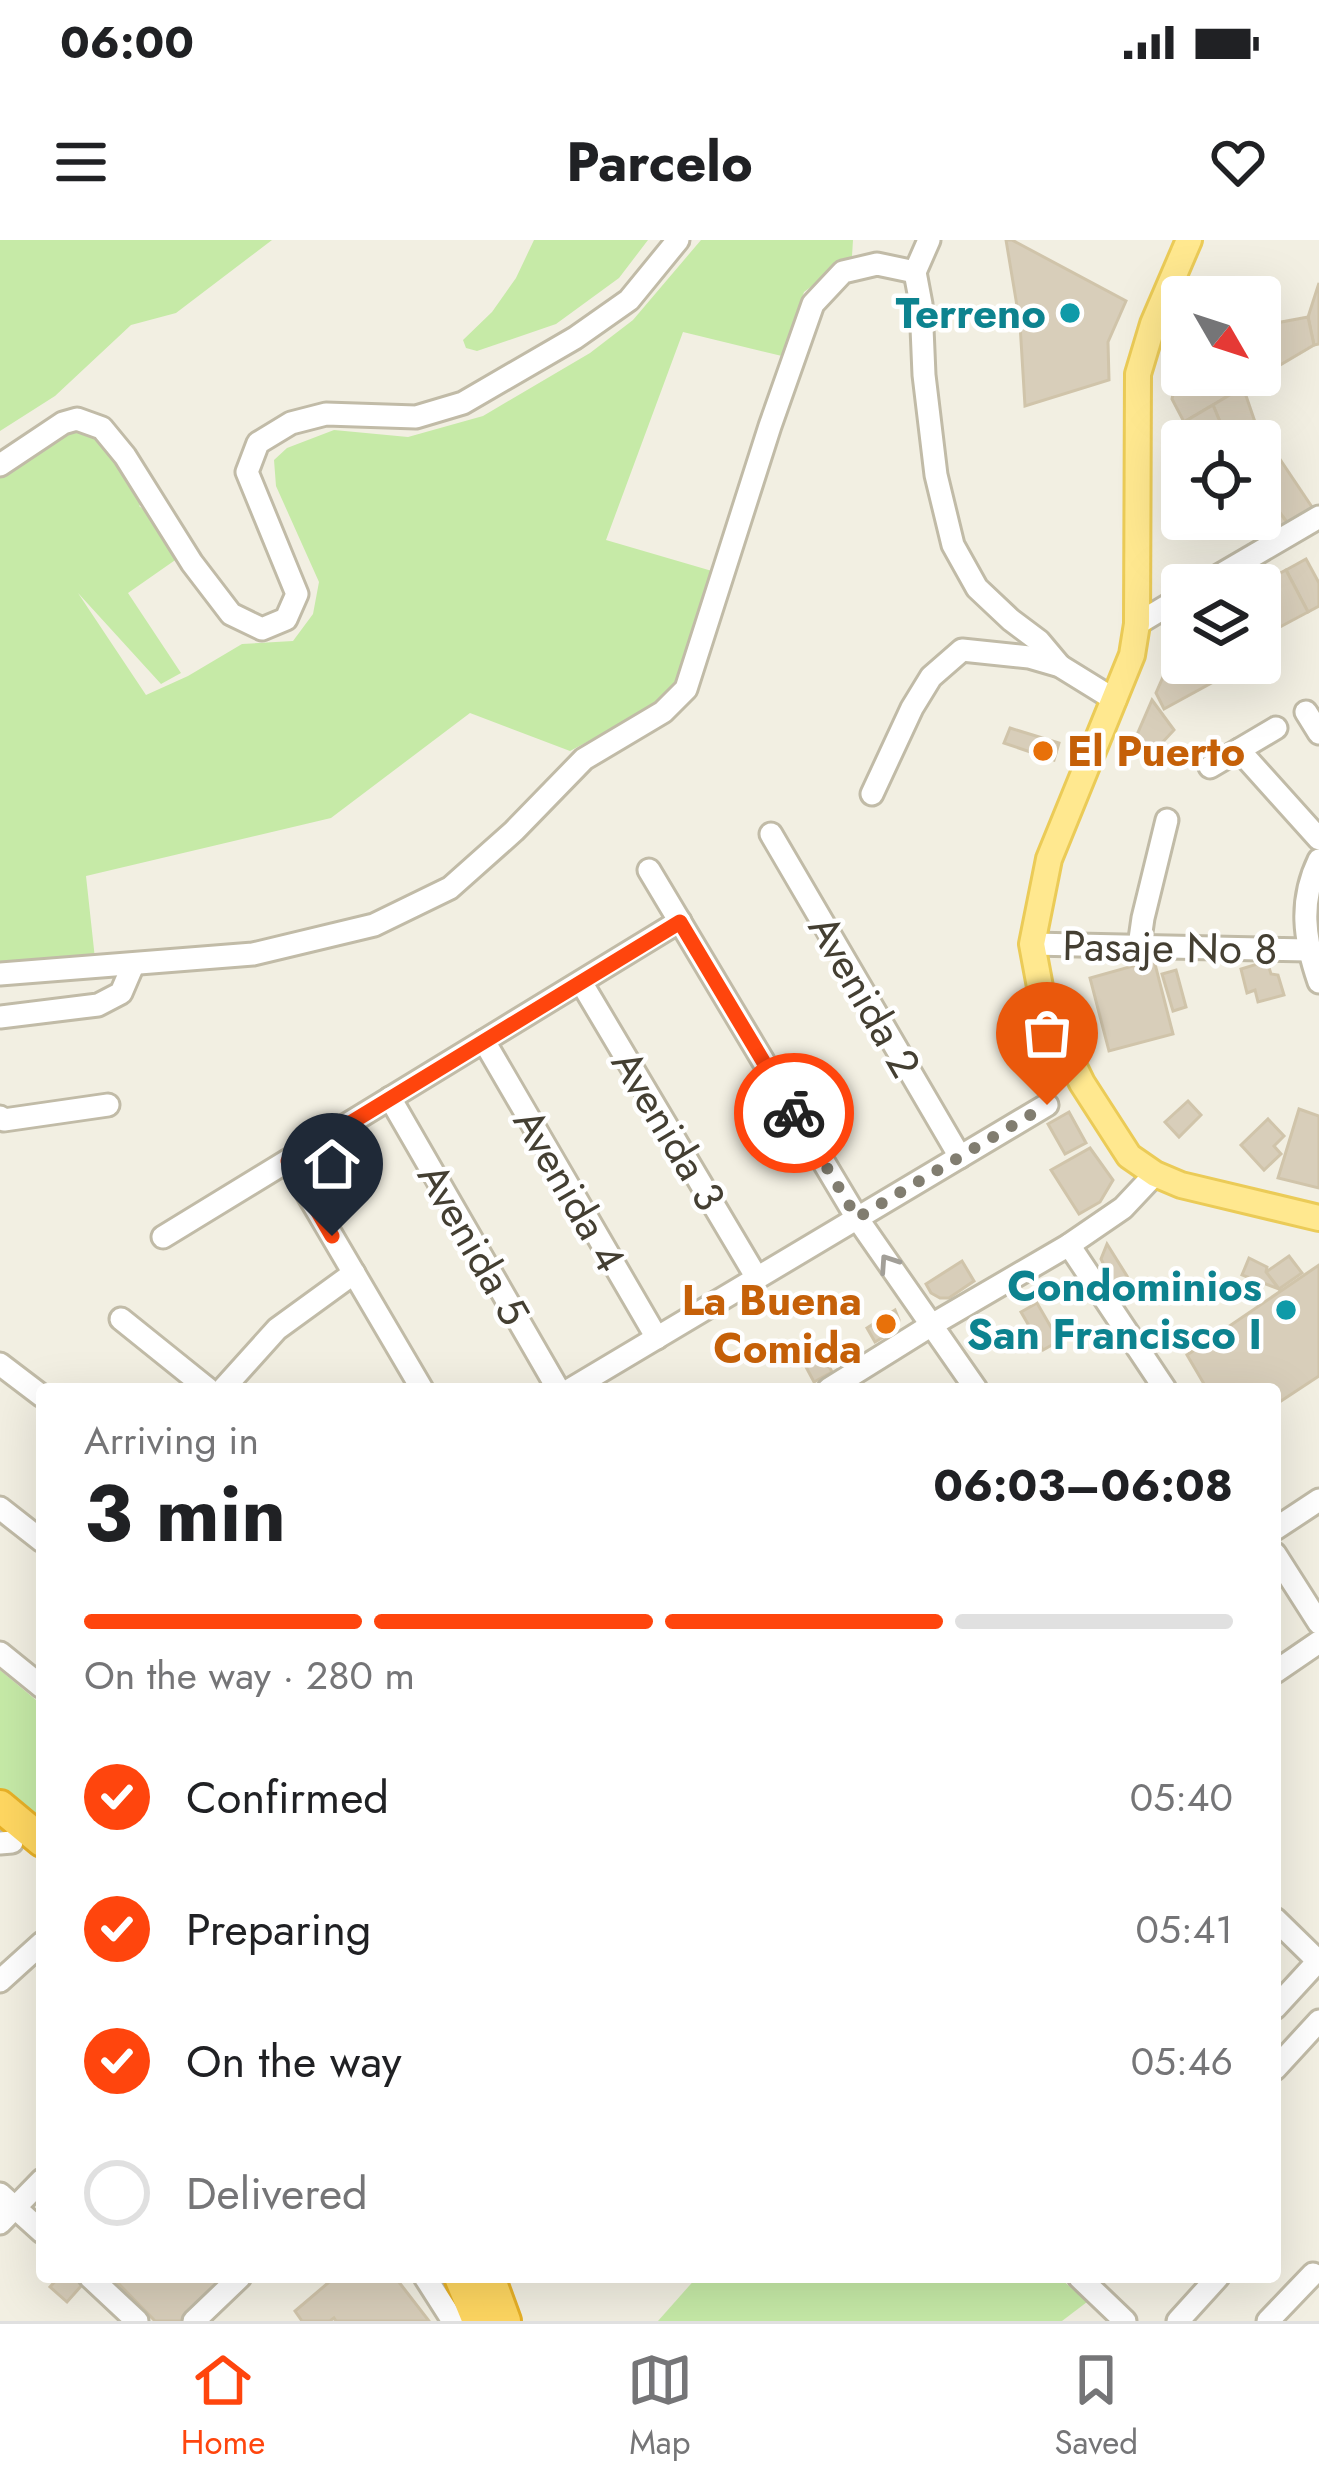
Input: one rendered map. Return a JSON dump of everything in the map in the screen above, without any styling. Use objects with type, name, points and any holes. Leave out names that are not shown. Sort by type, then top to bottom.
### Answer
[{"type":"highway","points":[[0,1806],[14,1840]]},
{"type":"highway","points":[[462,2283],[478,2321]]},
{"type":"highway","points":[[490,2283],[506,2321]]},
{"type":"main road","points":[[1189,240],[1153,324],[1138,374],[1137,623],[1132,655],[1049,859],[1032,944],[1043,1003],[1082,1083],[1129,1156],[1181,1185],[1319,1218]]},
{"type":"street","points":[[0,465],[63,423],[77,419],[102,428],[125,456],[191,563],[231,614],[262,629],[286,619],[297,594],[248,472],[258,442],[291,423],[326,414],[416,417],[463,403],[575,338],[628,300],[678,240]]},
{"type":"street","points":[[929,240],[915,272],[936,475],[952,545],[977,588],[1039,641],[1060,666]]},
{"type":"street","points":[[0,974],[253,954],[374,925],[449,888],[514,831],[584,759],[663,712],[686,689],[813,304],[842,272],[877,264],[915,272]]},
{"type":"street","points":[[1239,564],[1319,517]]},
{"type":"street","points":[[1137,623],[1161,609]]},
{"type":"street","points":[[872,794],[931,677],[962,650],[1029,657],[1060,666],[1115,700]]},
{"type":"street","points":[[1306,712],[1319,734]]},
{"type":"street","points":[[1210,766],[1276,728]]},
{"type":"street","points":[[1239,750],[1319,839]]},
{"type":"street","points":[[1139,946],[1168,820]]},
{"type":"street","name":"Avenida 2","points":[[771,834],[960,1157]]},
{"type":"street","points":[[1319,860],[1307,889],[1305,920],[1308,950],[1319,982]]},
{"type":"street","points":[[649,870],[857,1218],[972,1383]]},
{"type":"street","points":[[164,1237],[680,922]]},
{"type":"street","name":"Pasaje No 8","points":[[1032,944],[1308,950]]},
{"type":"street","points":[[0,1017],[98,1005],[121,993],[133,965]]},
{"type":"street","name":"Avenida 3","points":[[581,982],[757,1278]]},
{"type":"street","name":"Avenida 4","points":[[484,1041],[657,1338]]},
{"type":"street","name":"Avenida 5","points":[[390,1098],[555,1383]]},
{"type":"street","points":[[0,1117],[108,1105]]},
{"type":"street","points":[[582,1383],[1047,1105]]},
{"type":"street","points":[[288,1161],[355,1274],[410,1383]]},
{"type":"street","points":[[841,1383],[1069,1245],[1123,1208],[1155,1174]]},
{"type":"street","points":[[1069,1245],[1161,1383]]},
{"type":"street","points":[[228,1383],[277,1329],[355,1274]]},
{"type":"street","points":[[121,1319],[201,1383]]},
{"type":"street","points":[[0,1364],[36,1391]]},
{"type":"street","points":[[1281,1525],[1319,1500]]},
{"type":"street","points":[[0,1508],[36,1536]]},
{"type":"street","points":[[1281,1563],[1319,1623]]},
{"type":"street","points":[[1281,1668],[1319,1642]]},
{"type":"street","points":[[0,1653],[36,1682]]},
{"type":"street","points":[[1281,1925],[1319,1961],[1281,2002]]},
{"type":"street","points":[[0,1981],[36,1948]]},
{"type":"street","points":[[1281,2062],[1319,2021]]},
{"type":"street","points":[[36,2185],[5,2208],[36,2228]]},
{"type":"street","points":[[1268,2321],[1313,2274]]},
{"type":"street","points":[[96,2283],[137,2321]]},
{"type":"street","points":[[194,2321],[234,2283]]},
{"type":"street","points":[[429,2283],[453,2321]]},
{"type":"street","points":[[1085,2283],[1125,2321]]},
{"type":"street","points":[[1178,2321],[1213,2283]]},
{"type":"green space","points":[[0,240],[272,240],[176,313],[131,325],[55,396],[0,431]]},
{"type":"green space","points":[[534,240],[648,240],[619,278],[556,324],[477,351],[466,348],[463,340],[492,312]]},
{"type":"green space","points":[[701,240],[853,240],[852,256],[804,292],[782,356],[683,332],[606,540],[712,571],[684,684],[655,706],[570,751],[470,713],[331,818],[86,876],[96,968],[0,974],[0,472],[71,426],[98,432],[146,499],[139,506],[161,523],[181,556],[128,593],[181,673],[161,684],[78,593],[146,695],[242,644],[293,641],[313,614],[319,582],[276,486],[274,460],[287,448],[334,430],[408,437],[483,416],[590,353],[633,320]]},
{"type":"green space","points":[[0,1670],[36,1700],[36,1820],[0,1791]]},
{"type":"green space","points":[[692,2283],[1066,2283],[1087,2302],[1062,2321],[658,2321]]},
{"type":"building","name":"Terreno","points":[[1006,240],[1126,301],[1108,342],[1109,380],[1025,406],[1020,324]]},
{"type":"building","points":[[1319,283],[1319,344],[1314,345],[1308,317]]},
{"type":"building","points":[[1308,317],[1314,345],[1281,365],[1281,322]]},
{"type":"building","points":[[1173,396],[1228,396],[1187,420]]},
{"type":"building","points":[[1228,396],[1246,396],[1254,420],[1219,420],[1213,405]]},
{"type":"building","points":[[1213,405],[1219,420],[1187,420]]},
{"type":"building","points":[[1281,461],[1314,510],[1289,525],[1281,514]]},
{"type":"building","points":[[1306,559],[1319,583],[1319,606],[1308,612],[1286,570]]},
{"type":"building","points":[[1286,570],[1308,612],[1281,626],[1281,573]]},
{"type":"building","points":[[1161,682],[1210,684],[1164,709],[1156,693]]},
{"type":"building","points":[[1152,700],[1174,730],[1147,759],[1133,744]]},
{"type":"building","name":"El Puerto","points":[[1010,728],[1059,743],[1054,760],[1004,743]]},
{"type":"building","points":[[1154,960],[1173,1034],[1109,1051],[1090,978]]},
{"type":"building","points":[[1267,961],[1284,995],[1258,1002],[1255,990],[1247,993],[1241,969]]},
{"type":"building","points":[[1176,970],[1186,1007],[1173,1011],[1162,974]]},
{"type":"building","points":[[1188,1101],[1201,1115],[1179,1137],[1165,1122]]},
{"type":"building","points":[[1299,1109],[1319,1116],[1319,1188],[1278,1178]]},
{"type":"building","points":[[1069,1112],[1086,1143],[1065,1154],[1048,1124]]},
{"type":"building","points":[[1268,1119],[1284,1136],[1274,1146],[1281,1154],[1264,1170],[1241,1145]]},
{"type":"building","points":[[1090,1148],[1113,1180],[1100,1202],[1079,1214],[1051,1170]]},
{"type":"building","points":[[1107,1244],[1127,1276],[1113,1284],[1101,1259]]},
{"type":"building","points":[[1289,1256],[1302,1273],[1279,1289],[1266,1272]]},
{"type":"building","points":[[1249,1258],[1267,1267],[1279,1289],[1242,1275]]},
{"type":"building","points":[[962,1261],[974,1281],[949,1298],[931,1293],[926,1284]]},
{"type":"building","name":"Condominios San Francisco I","points":[[1319,1265],[1319,1376],[1281,1401],[1281,1383],[1203,1383],[1187,1355]]},
{"type":"building","points":[[1037,1303],[1059,1341],[1043,1350],[1021,1312]]},
{"type":"building","name":"La Buena Comida","points":[[895,1310],[897,1329],[875,1342],[867,1328]]},
{"type":"building","points":[[823,1355],[832,1372],[814,1382],[805,1365]]},
{"type":"building","points":[[54,2283],[82,2285],[67,2302],[50,2287]]},
{"type":"building","points":[[118,2283],[222,2283],[185,2321],[155,2321]]},
{"type":"building","points":[[328,2283],[400,2283],[429,2321],[302,2321],[295,2311]]},
{"type":"way so far","points":[[794,1113],[857,1218],[1047,1105]]},
{"type":"place","name":"Terreno","points":[[1070,313]]},
{"type":"place","name":"El Puerto","points":[[1043,751]]},
{"type":"place","name":"Condominios San Francisco I","points":[[1286,1310]]},
{"type":"place","name":"La Buena Comida","points":[[886,1324]]},
{"type":"route","points":[[332,1236],[288,1161],[680,922],[794,1113]]}]
